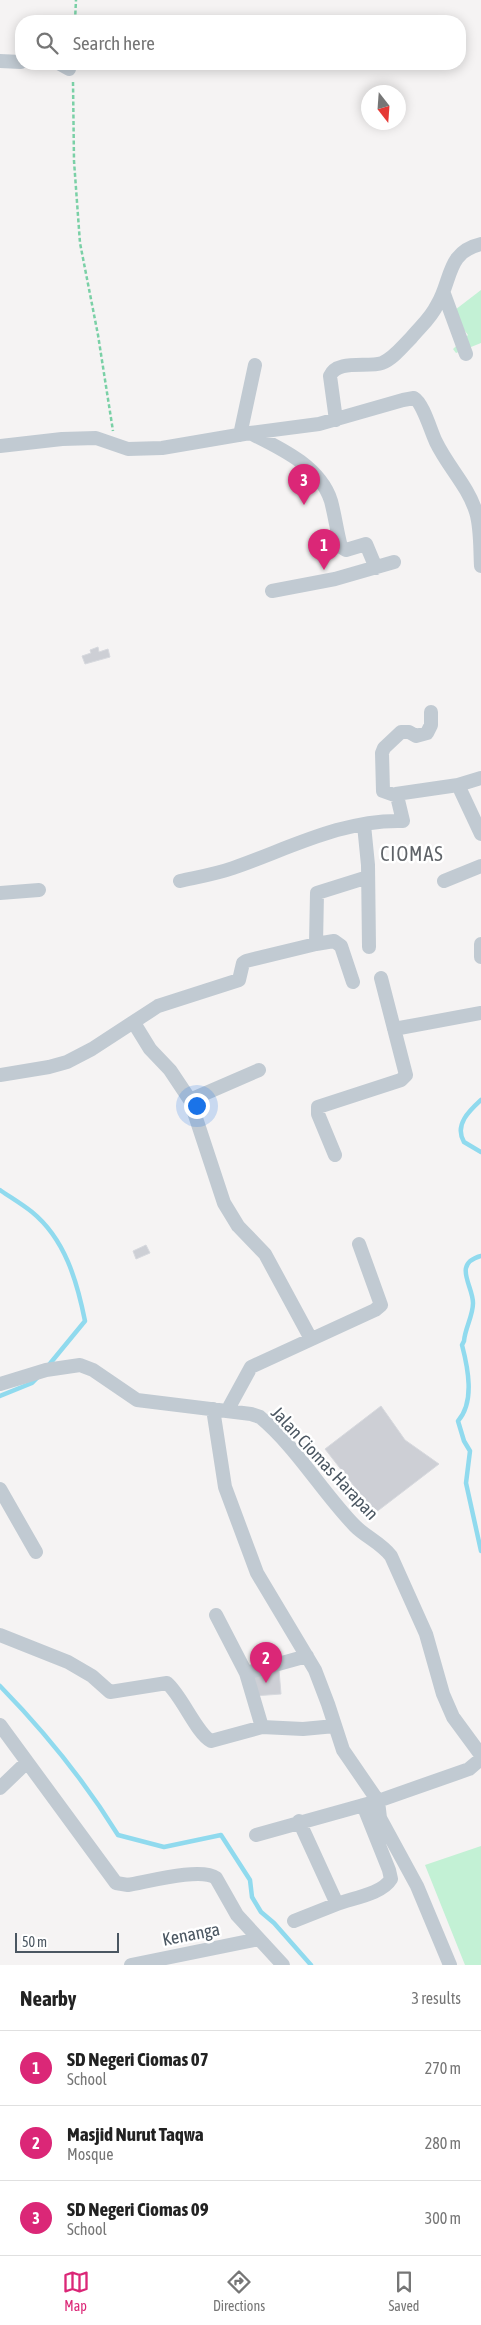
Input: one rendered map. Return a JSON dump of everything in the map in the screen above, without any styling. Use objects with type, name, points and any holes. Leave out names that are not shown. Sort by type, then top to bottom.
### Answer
[{"type":"street","points":[[0,61],[15,62]]},
{"type":"street","points":[[336,420],[331,373],[334,370],[348,366],[371,365],[389,360],[426,321],[444,294],[451,266],[458,257],[466,250],[481,244]]},
{"type":"street","points":[[444,294],[466,354]]},
{"type":"street","points":[[245,434],[255,365]]},
{"type":"street","points":[[0,446],[62,438],[96,438],[128,449],[162,448],[336,420],[403,400],[417,400],[437,445],[477,505],[481,566]]},
{"type":"street","points":[[245,434],[287,453],[312,471],[320,481],[330,501],[341,547],[346,550],[366,544],[376,568]]},
{"type":"street","points":[[272,591],[327,581],[394,562]]},
{"type":"street","points":[[431,712],[431,725],[427,733],[416,736],[409,732],[401,732],[384,748],[382,753],[383,790],[396,794],[458,784],[481,778]]},
{"type":"street","points":[[458,784],[481,834]]},
{"type":"street","points":[[180,882],[228,870],[284,848],[364,825],[403,821],[396,794]]},
{"type":"street","points":[[364,825],[368,877],[369,947]]},
{"type":"street","points":[[444,881],[481,866]]},
{"type":"street","points":[[316,944],[317,893],[368,877]]},
{"type":"street","points":[[0,893],[39,890]]},
{"type":"street","points":[[0,1075],[67,1062],[134,1023],[158,1006],[239,980],[243,963],[246,961],[334,941],[338,943],[353,982]]},
{"type":"street","points":[[481,944],[481,957]]},
{"type":"street","points":[[336,1155],[318,1114],[318,1107],[404,1078],[406,1071],[380,978]]},
{"type":"street","points":[[394,1028],[481,1013]]},
{"type":"street","points":[[134,1023],[150,1049],[170,1070],[190,1100],[224,1203],[238,1226],[264,1254],[311,1339]]},
{"type":"street","points":[[190,1100],[259,1070]]},
{"type":"street","points":[[227,1411],[251,1367],[375,1310],[381,1305],[360,1244]]},
{"type":"street","name":"Jalan Ciomas Harapan","points":[[0,1384],[46,1370],[80,1365],[94,1370],[137,1400],[256,1415],[264,1421],[355,1526],[385,1548],[391,1556],[426,1634],[443,1694],[453,1717],[480,1753]]},
{"type":"street","points":[[213,1409],[225,1487],[253,1564],[315,1670],[346,1757],[378,1801],[380,1818],[417,1886],[450,1965]]},
{"type":"street","points":[[0,1489],[36,1552]]},
{"type":"street","points":[[216,1615],[246,1673],[262,1727]]},
{"type":"street","points":[[0,1635],[68,1662],[92,1676],[110,1692],[167,1683],[185,1705],[204,1736],[211,1740],[262,1727],[303,1729],[335,1726]]},
{"type":"street","points":[[246,1673],[307,1656]]},
{"type":"street","points":[[0,1725],[116,1884],[128,1885],[198,1874],[212,1875],[216,1878],[237,1915],[283,1965]]},
{"type":"street","points":[[256,1834],[378,1801],[469,1769],[480,1753]]},
{"type":"street","points":[[0,1788],[27,1762]]},
{"type":"street","points":[[294,1920],[378,1889],[388,1884],[391,1879],[363,1805]]},
{"type":"street","points":[[299,1821],[337,1904]]},
{"type":"street","name":"Kenanga","points":[[131,1965],[259,1939]]},
{"type":"path","points":[[75,15],[76,0]]},
{"type":"path","points":[[67,70],[74,86],[74,161],[80,243],[98,335],[107,406],[115,444]]},
{"type":"green space","points":[[481,290],[481,343],[456,353],[453,349],[468,335],[451,313]]},
{"type":"green space","points":[[481,1846],[481,1965],[465,1965],[425,1865]]},
{"type":"building","points":[[98,647],[99,652],[108,649],[110,657],[85,664],[82,656],[91,653],[90,650]]},
{"type":"building","points":[[146,1245],[150,1253],[136,1259],[133,1251]]},
{"type":"building","points":[[381,1406],[405,1440],[439,1464],[375,1513],[325,1449]]},
{"type":"building","points":[[279,1670],[281,1694],[254,1696],[252,1673]]},
{"type":"waterway","points":[[481,1100],[464,1119],[461,1130],[464,1142],[481,1152]]},
{"type":"waterway","points":[[0,1190],[32,1212],[53,1235],[68,1262],[78,1291],[85,1321],[48,1366]]},
{"type":"waterway","points":[[481,1256],[472,1260],[466,1270],[473,1303],[472,1313],[462,1345],[469,1384],[467,1404],[458,1421],[464,1441],[470,1451],[466,1483],[481,1551]]},
{"type":"waterway","points":[[0,1396],[32,1383],[38,1377]]},
{"type":"waterway","points":[[0,1686],[63,1757],[92,1795],[118,1835],[164,1847],[221,1835],[250,1880],[252,1897],[261,1912],[274,1923],[311,1965]]},
{"type":"place","name":"SD Negeri Ciomas 09","points":[[304,505]]},
{"type":"place","name":"SD Negeri Ciomas 07","points":[[324,570]]},
{"type":"place","name":"Masjid Nurut Taqwa","points":[[266,1683]]},
{"type":"district","name":"CIOMAS","points":[[412,853]]}]
